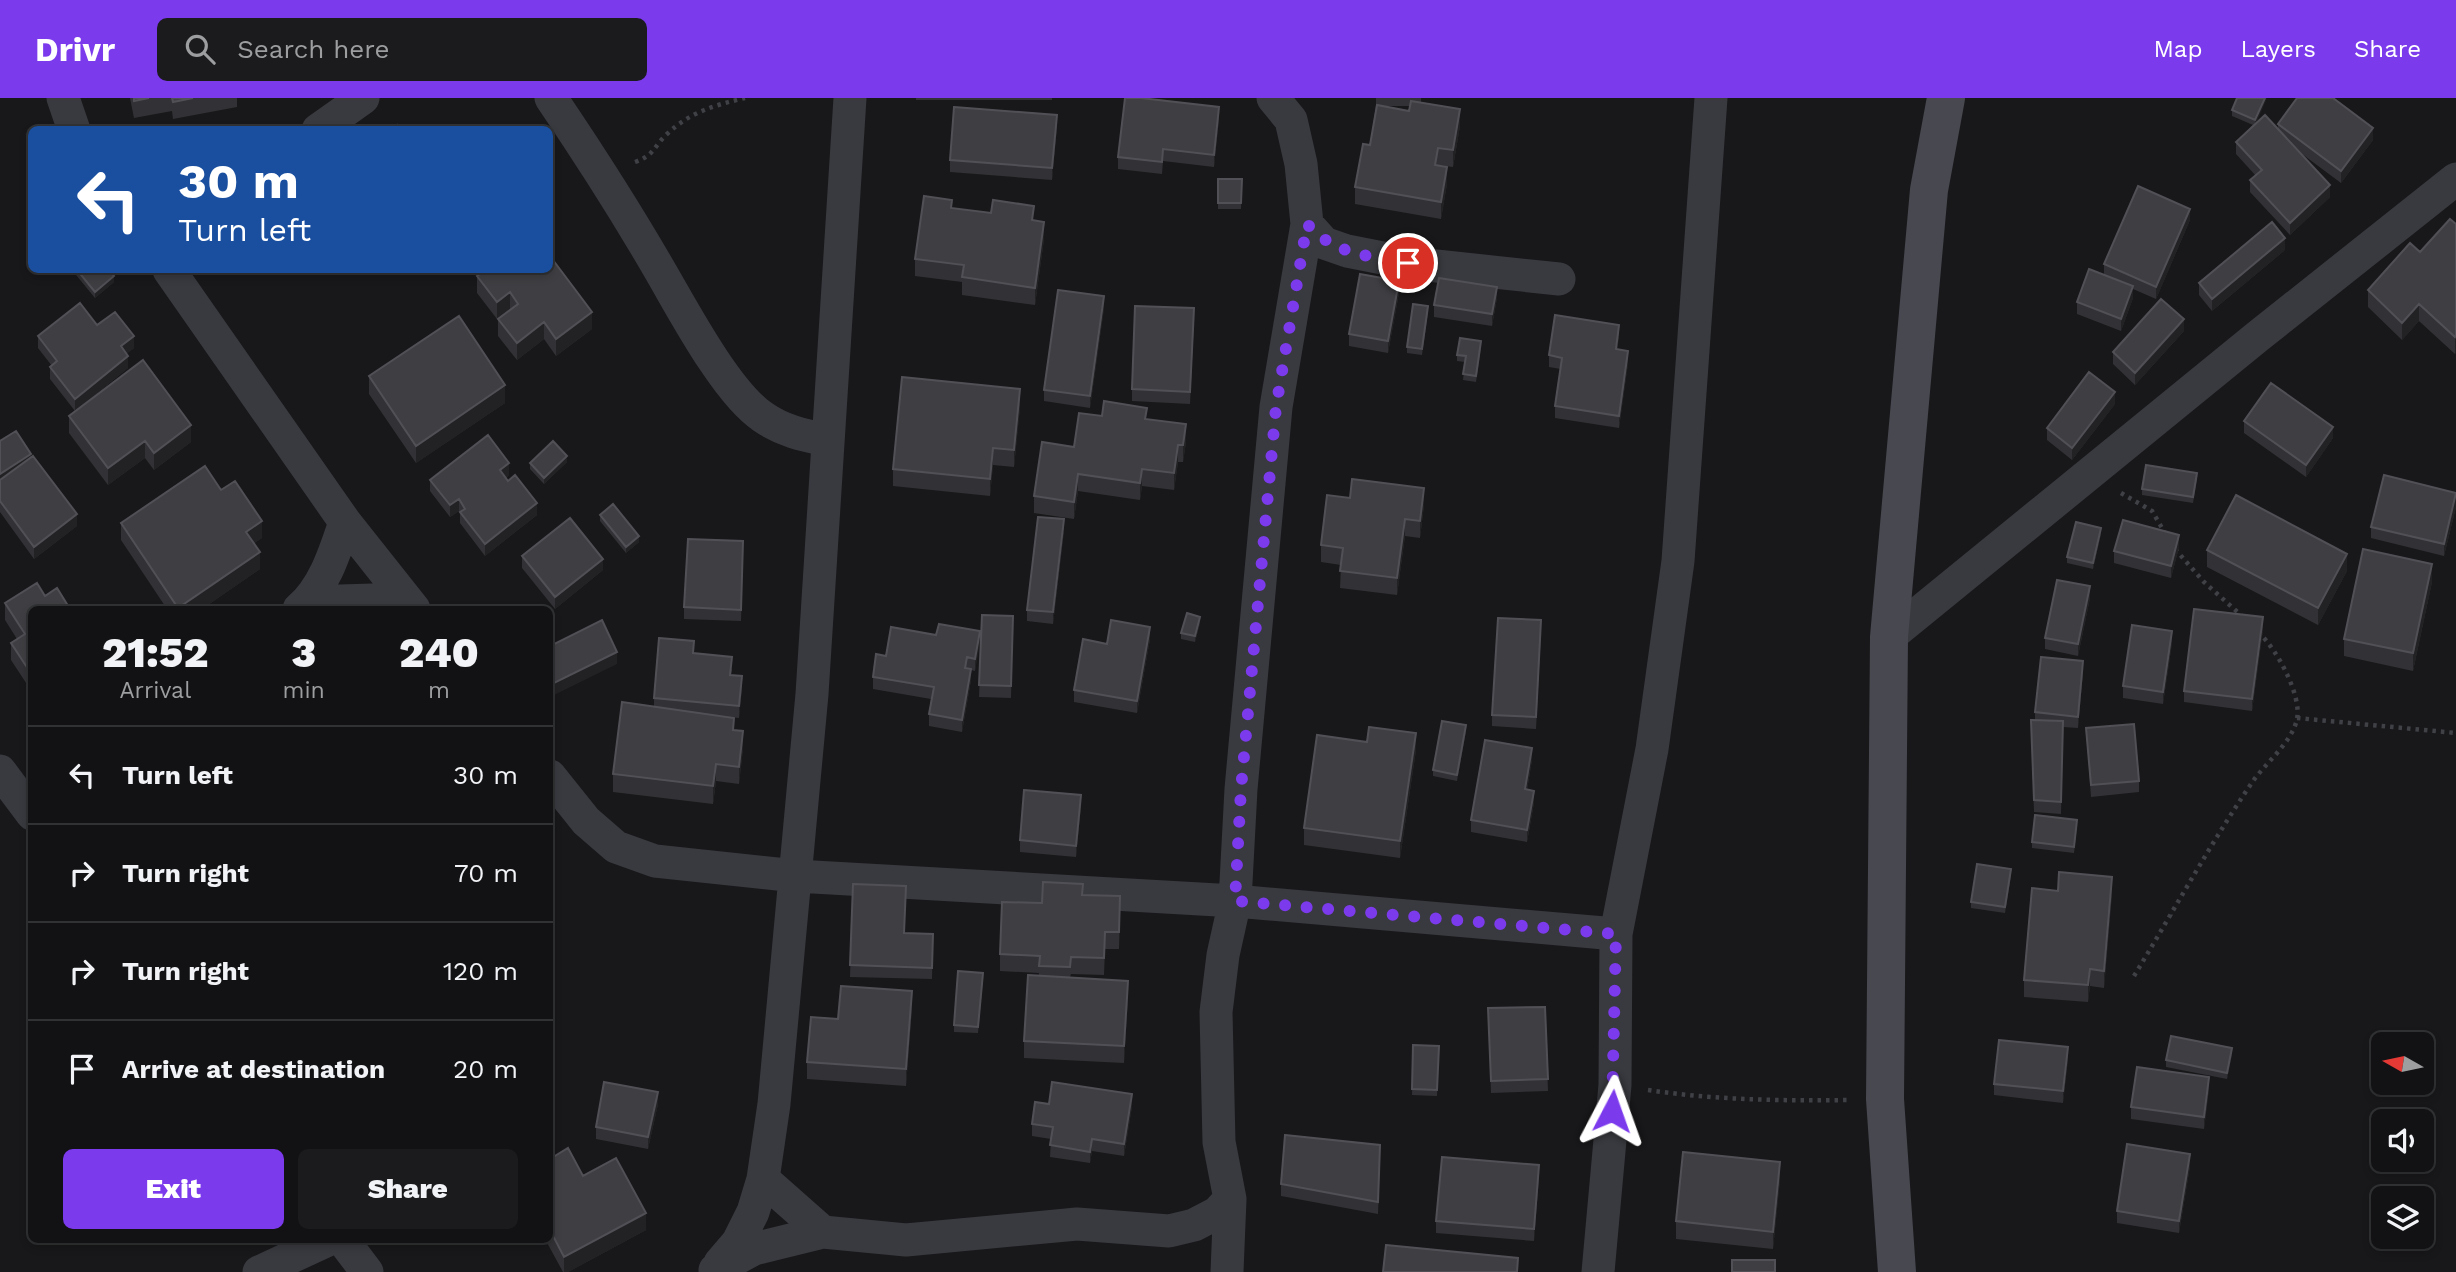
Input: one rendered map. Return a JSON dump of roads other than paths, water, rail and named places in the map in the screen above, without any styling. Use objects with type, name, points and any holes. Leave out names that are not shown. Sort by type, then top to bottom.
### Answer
[{"type":"main road","points":[[1897,1272],[1885,1099],[1889,637],[1929,190],[1946,98]]},
{"type":"street","points":[[63,98],[73,126]]},
{"type":"street","points":[[324,126],[363,98]]},
{"type":"street","points":[[551,98],[661,272],[691,326],[732,384],[760,416],[791,433],[827,440]]},
{"type":"street","points":[[1598,1272],[1615,1085],[1616,934],[1653,749],[1678,561],[1711,98]]},
{"type":"street","points":[[714,1271],[738,1242],[753,1212],[763,1179],[796,876],[812,694],[827,440],[852,101]]},
{"type":"street","points":[[1227,1272],[1230,1199],[1219,1142],[1216,1012],[1223,955],[1235,901],[1241,789],[1276,407],[1307,224],[1301,164],[1287,105]]},
{"type":"street","points":[[1889,637],[2090,476],[2257,337],[2456,179]]},
{"type":"street","points":[[1307,224],[1324,243],[1347,251],[1408,263],[1559,279]]},
{"type":"street","points":[[172,273],[345,522],[410,604]]},
{"type":"street","points":[[303,606],[332,560],[345,522]]},
{"type":"street","points":[[303,606],[410,604]]},
{"type":"street","points":[[12,773],[28,806]]},
{"type":"street","points":[[553,780],[586,821],[615,847],[655,861],[796,876],[1235,901],[1616,934]]},
{"type":"street","points":[[763,1179],[823,1232]]},
{"type":"street","points":[[714,1271],[754,1249],[823,1232],[906,1240],[1077,1224],[1169,1231],[1194,1225],[1217,1213],[1230,1199]]},
{"type":"street","points":[[259,1272],[321,1243]]},
{"type":"street","points":[[345,1243],[367,1272]]}]
